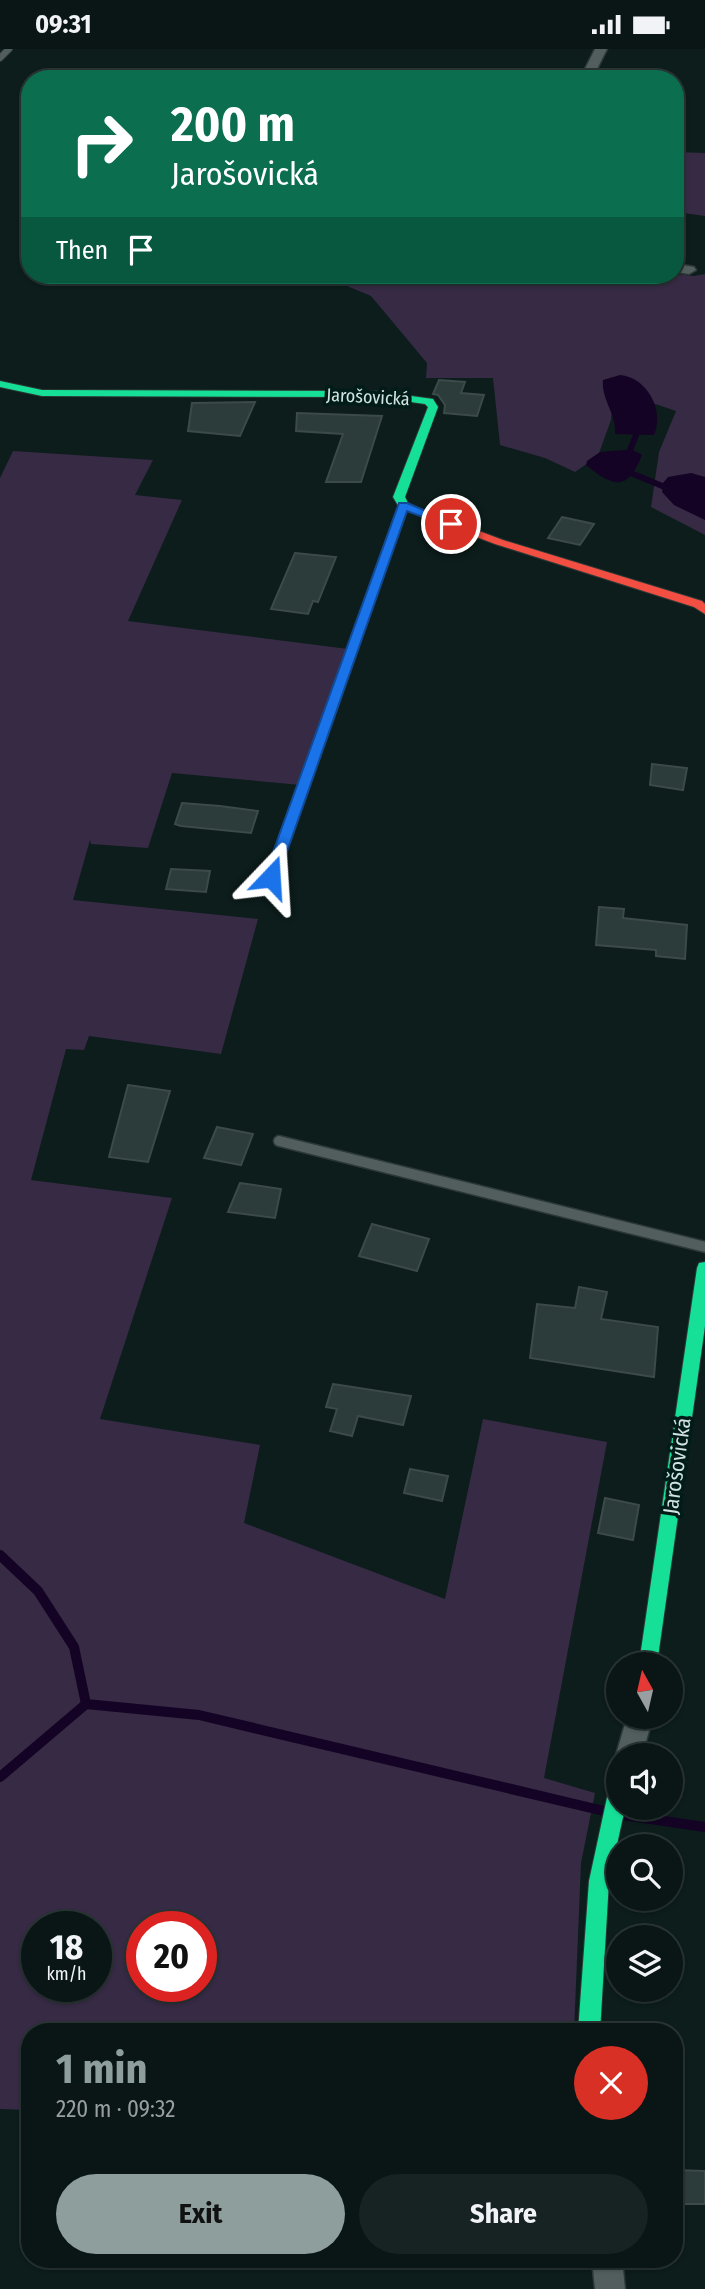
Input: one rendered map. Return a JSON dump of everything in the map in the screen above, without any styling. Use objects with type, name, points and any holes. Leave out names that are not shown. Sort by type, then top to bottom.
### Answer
[{"type":"street","points":[[590,70],[601,49]]},
{"type":"street","name":"Jarošovická","points":[[0,384],[41,393],[375,394],[429,401],[433,407],[399,497],[403,505]]},
{"type":"street","points":[[403,505],[499,543],[698,604],[705,610]]},
{"type":"street","name":"Jarošovická","points":[[650,1652],[705,1268]]},
{"type":"street","points":[[589,2023],[593,1921],[610,1820]]},
{"type":"street","points":[[608,2268],[610,2289]]},
{"type":"lane","points":[[0,58],[9,49]]},
{"type":"lane","points":[[271,877],[403,505]]},
{"type":"lane","points":[[279,1140],[705,1247]]},
{"type":"shaded area","points":[[684,152],[705,153],[705,216],[684,213]]},
{"type":"shaded area","points":[[705,274],[705,535],[651,507],[659,452],[676,411],[614,390],[611,420],[598,456],[575,472],[545,458],[500,445],[493,378],[426,378],[427,363],[371,296],[342,284],[684,284],[684,275]]},
{"type":"shaded area","points":[[620,375],[638,382],[651,397],[657,416],[654,435],[615,434],[603,380]]},
{"type":"shaded area","points":[[625,450],[642,455],[637,467],[626,480],[612,481],[586,465],[587,461],[600,452]]},
{"type":"shaded area","points":[[13,451],[153,460],[135,495],[182,500],[128,621],[348,649],[301,785],[172,773],[148,848],[91,844],[90,840],[73,900],[258,919],[221,1054],[89,1036],[84,1050],[66,1049],[31,1180],[172,1198],[100,1419],[260,1445],[244,1523],[445,1599],[483,1419],[607,1442],[544,1778],[595,1793],[581,1863],[574,2023],[21,2023],[21,2110],[0,2109],[0,478]]},
{"type":"shaded area","points":[[691,473],[705,477],[705,520],[674,505],[662,492],[663,483],[668,477]]},
{"type":"building","points":[[439,380],[465,382],[461,393],[484,395],[477,416],[444,413],[445,405],[438,395],[433,394]]},
{"type":"building","points":[[255,402],[240,436],[188,431],[192,403]]},
{"type":"building","points":[[297,413],[382,416],[361,482],[326,482],[343,434],[296,431]]},
{"type":"building","points":[[562,517],[594,524],[580,545],[548,538]]},
{"type":"building","points":[[295,553],[336,557],[318,602],[313,601],[308,614],[271,609]]},
{"type":"building","points":[[652,764],[687,768],[683,790],[650,785]]},
{"type":"building","points":[[182,803],[258,811],[251,833],[181,826],[175,824]]},
{"type":"building","points":[[171,869],[210,871],[206,892],[166,889]]},
{"type":"building","points":[[599,907],[624,909],[623,918],[687,925],[685,959],[656,956],[656,950],[596,945]]},
{"type":"building","points":[[128,1085],[170,1091],[148,1162],[109,1157]]},
{"type":"building","points":[[217,1127],[253,1134],[241,1165],[204,1158]]},
{"type":"building","points":[[240,1183],[281,1189],[275,1218],[228,1212]]},
{"type":"building","points":[[372,1224],[429,1239],[417,1271],[359,1256]]},
{"type":"building","points":[[579,1287],[607,1292],[601,1319],[658,1327],[654,1377],[530,1358],[537,1304],[575,1308]]},
{"type":"building","points":[[333,1384],[411,1396],[403,1425],[358,1416],[352,1436],[330,1431],[337,1409],[326,1407]]},
{"type":"building","points":[[410,1469],[448,1476],[442,1501],[404,1493]]},
{"type":"building","points":[[605,1498],[639,1505],[633,1540],[598,1533]]},
{"type":"building","points":[[683,2170],[705,2171],[705,2204],[683,2204]]},
{"type":"waterway","points":[[627,458],[636,435]]},
{"type":"waterway","points":[[626,471],[672,490]]},
{"type":"waterway","points":[[0,1555],[38,1591],[74,1647],[86,1704]]},
{"type":"waterway","points":[[0,1777],[86,1704]]},
{"type":"waterway","points":[[86,1704],[199,1715],[604,1811]]},
{"type":"waterway","points":[[657,1820],[705,1827]]},
{"type":"traffic: fast","points":[[0,384],[42,393],[375,394],[429,401],[433,407],[399,497],[403,505],[415,510]]},
{"type":"traffic: fast","points":[[650,1652],[705,1268]]},
{"type":"traffic: fast","points":[[590,2023],[599,1881],[612,1820]]},
{"type":"traffic: jam","points":[[415,510],[499,542],[698,604],[705,610]]},
{"type":"route","points":[[271,877],[403,505],[451,524]]}]
